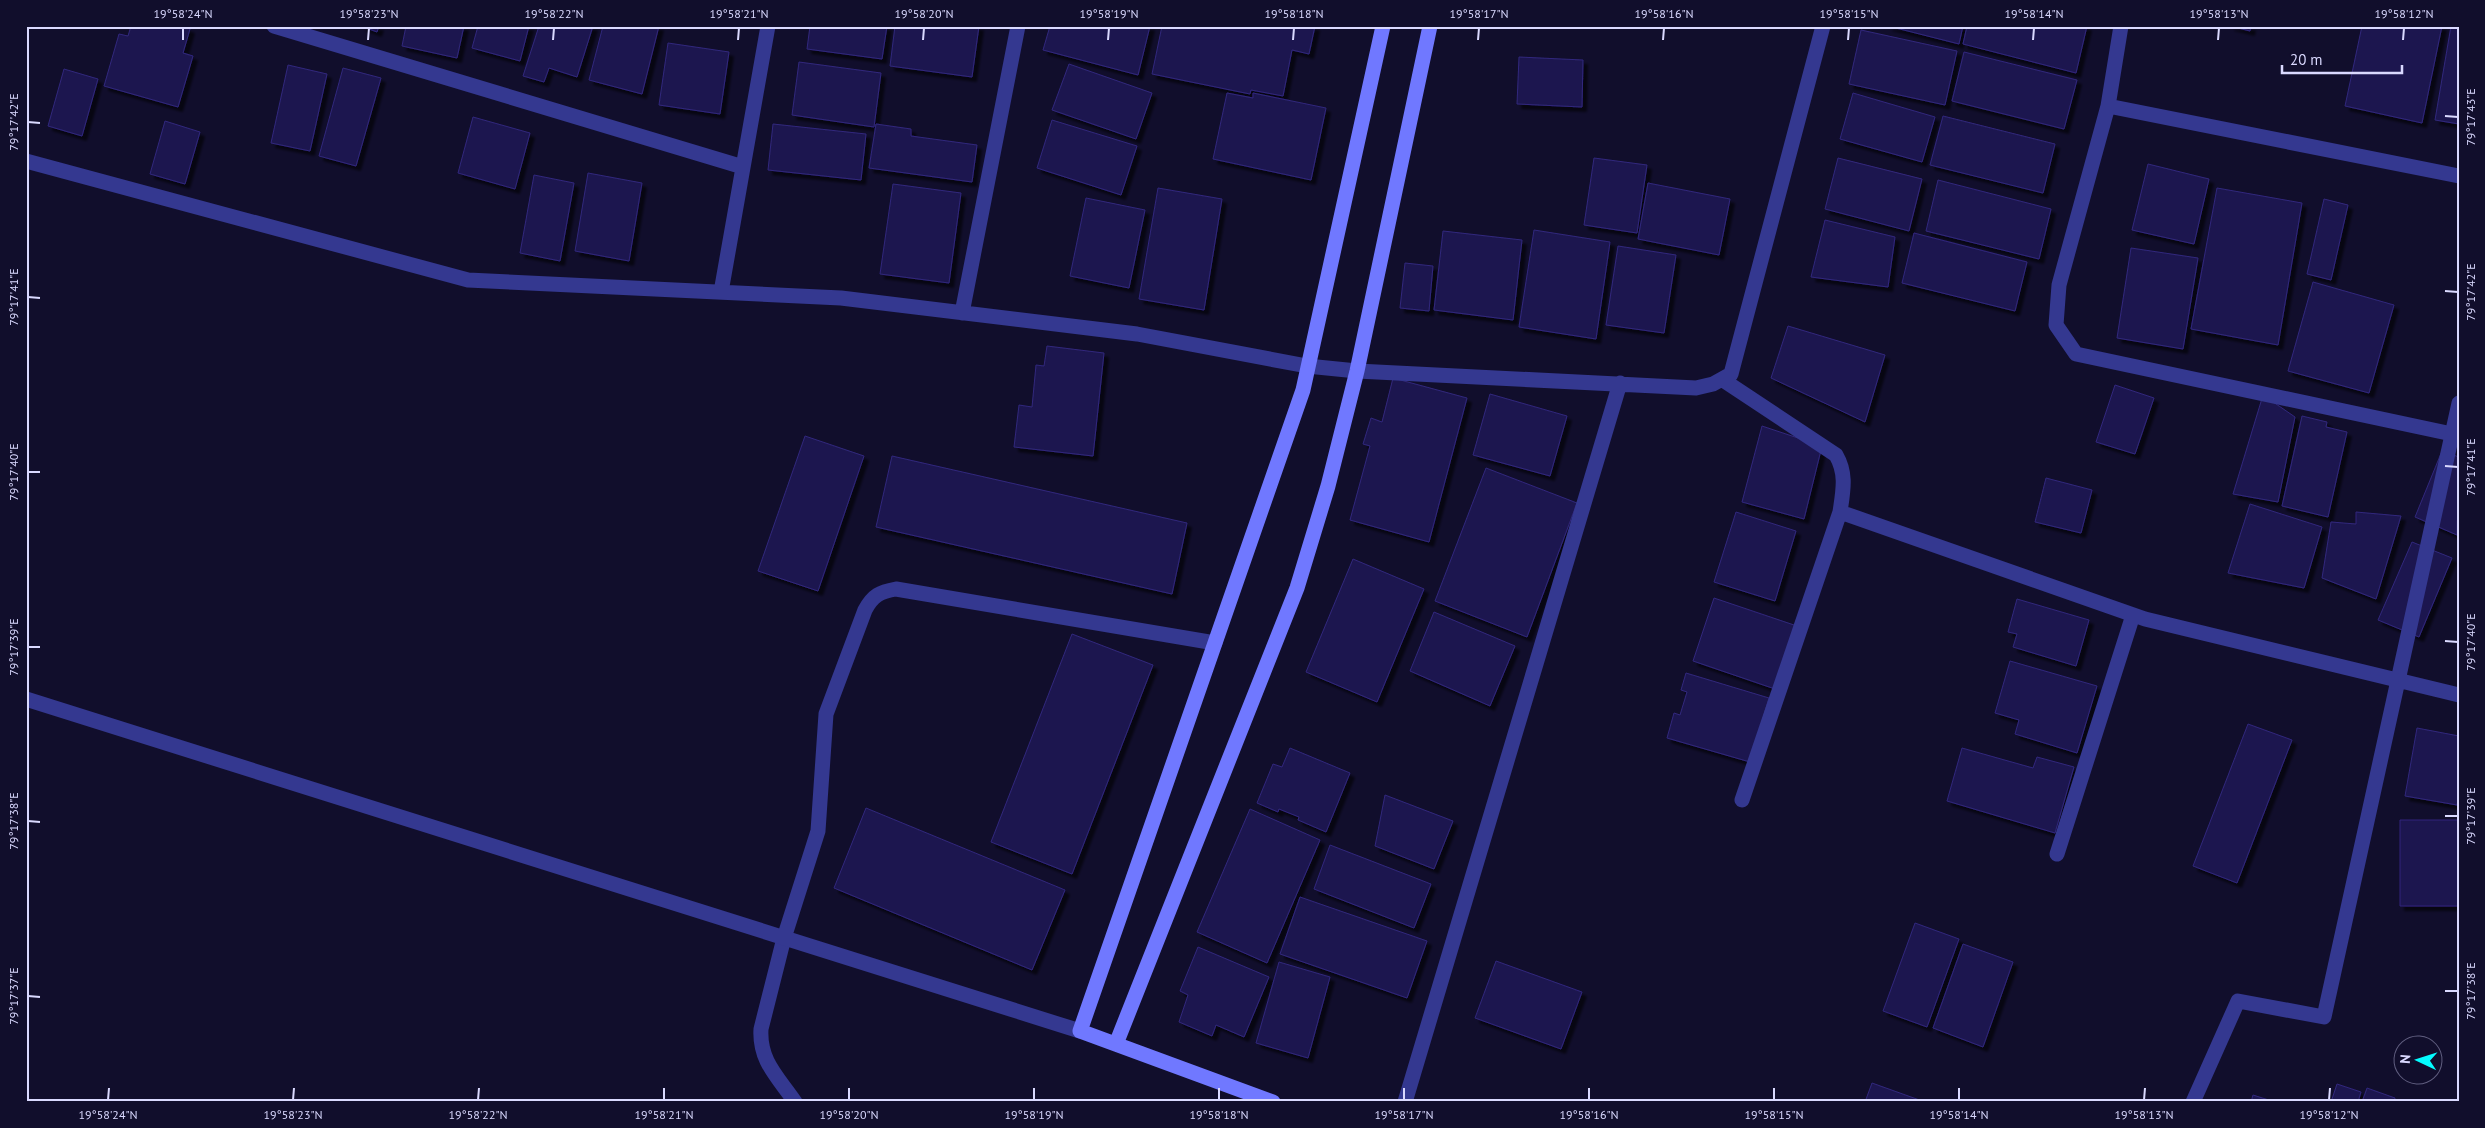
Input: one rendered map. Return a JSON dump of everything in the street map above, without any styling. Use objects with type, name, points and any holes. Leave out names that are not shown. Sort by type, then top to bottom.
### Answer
[{"type":"street","points":[[274,26],[743,167]]},
{"type":"street","points":[[721,292],[768,26]]},
{"type":"street","points":[[962,313],[1018,26]]},
{"type":"street","points":[[1080,1031],[1303,390],[1383,26]]},
{"type":"street","points":[[1116,1044],[1297,588],[1328,486],[1357,371],[1430,26]]},
{"type":"street","points":[[26,161],[468,280],[841,298],[1137,334],[1307,366],[1357,371],[1696,388],[1723,380],[1731,374],[1823,26]]},
{"type":"street","points":[[2121,26],[2108,106],[2059,285],[2056,325],[2076,354],[2452,434]]},
{"type":"street","points":[[2108,106],[2459,176]]},
{"type":"street","points":[[1723,380],[1836,455],[1843,468],[1844,487],[1840,512],[1742,800]]},
{"type":"street","points":[[1405,1102],[1620,383]]},
{"type":"street","points":[[2193,1102],[2238,1000],[2324,1017],[2459,403]]},
{"type":"street","points":[[1840,512],[2133,615],[2459,695]]},
{"type":"street","points":[[795,1102],[763,1055],[760,1044],[761,1030],[784,938],[818,831],[826,714],[862,618],[872,597],[882,592],[896,589],[1215,643]]},
{"type":"street","points":[[2058,854],[2133,615]]},
{"type":"street","points":[[26,698],[1080,1031],[1273,1102]]},
{"type":"building","points":[[131,26],[182,26],[190,29],[183,53],[193,56],[178,107],[104,86],[119,34],[128,36]]},
{"type":"building","points":[[361,26],[379,26],[377,32]]},
{"type":"building","points":[[406,26],[464,26],[457,58],[402,46]]},
{"type":"building","points":[[478,26],[529,26],[520,61],[472,48]]},
{"type":"building","points":[[539,26],[593,26],[577,77],[549,68],[544,82],[523,76]]},
{"type":"building","points":[[603,26],[659,26],[642,94],[589,80]]},
{"type":"building","points":[[810,26],[887,26],[882,59],[807,49]]},
{"type":"building","points":[[895,26],[979,26],[972,77],[890,66]]},
{"type":"building","points":[[1050,26],[1150,26],[1138,75],[1043,50]]},
{"type":"building","points":[[1162,26],[1315,26],[1309,54],[1292,50],[1283,96],[1251,90],[1250,94],[1152,74]]},
{"type":"building","points":[[1888,26],[1963,26],[1959,44]]},
{"type":"building","points":[[1967,26],[2087,26],[2076,73],[1963,44]]},
{"type":"building","points":[[2230,26],[2251,26],[2250,31]]},
{"type":"building","points":[[2362,26],[2442,26],[2422,123],[2345,106]]},
{"type":"building","points":[[2451,26],[2459,26],[2459,124],[2435,120]]},
{"type":"building","points":[[1861,30],[1957,51],[1945,105],[1849,84]]},
{"type":"building","points":[[668,43],[729,52],[720,114],[659,105]]},
{"type":"building","points":[[1964,52],[2077,80],[2064,129],[1952,101]]},
{"type":"building","points":[[1519,57],[1583,60],[1582,107],[1517,104]]},
{"type":"building","points":[[799,62],[881,73],[874,127],[792,115]]},
{"type":"building","points":[[1069,64],[1152,93],[1136,139],[1052,110]]},
{"type":"building","points":[[288,65],[327,74],[310,151],[271,143]]},
{"type":"building","points":[[343,68],[381,78],[356,166],[319,156]]},
{"type":"building","points":[[64,69],[98,79],[82,136],[48,126]]},
{"type":"building","points":[[1227,93],[1253,98],[1253,93],[1326,108],[1311,180],[1213,159]]},
{"type":"building","points":[[1853,93],[1935,117],[1922,162],[1840,139]]},
{"type":"building","points":[[1943,116],[2055,144],[2043,193],[1930,165]]},
{"type":"building","points":[[473,117],[530,133],[515,189],[458,173]]},
{"type":"building","points":[[1052,120],[1137,146],[1121,195],[1037,168]]},
{"type":"building","points":[[165,121],[200,132],[185,184],[150,174]]},
{"type":"building","points":[[773,124],[866,134],[861,180],[768,170]]},
{"type":"building","points":[[876,124],[911,129],[911,136],[977,145],[972,182],[869,168]]},
{"type":"building","points":[[1594,158],[1647,165],[1637,233],[1584,225]]},
{"type":"building","points":[[1838,158],[1922,179],[1909,231],[1825,209]]},
{"type":"building","points":[[2148,164],[2209,179],[2194,244],[2132,230]]},
{"type":"building","points":[[588,173],[642,183],[629,261],[575,251]]},
{"type":"building","points":[[534,175],[574,183],[560,261],[520,253]]},
{"type":"building","points":[[1938,180],[2051,209],[2039,259],[1926,231]]},
{"type":"building","points":[[1648,183],[1730,199],[1719,255],[1638,239]]},
{"type":"building","points":[[893,184],[961,193],[949,283],[880,274]]},
{"type":"building","points":[[1158,188],[1222,199],[1204,310],[1139,299]]},
{"type":"building","points":[[2217,188],[2302,203],[2278,345],[2191,329]]},
{"type":"building","points":[[1086,198],[1145,210],[1129,288],[1070,276]]},
{"type":"building","points":[[2324,199],[2348,205],[2331,280],[2307,274]]},
{"type":"building","points":[[1825,220],[1895,237],[1888,287],[1811,277]]},
{"type":"building","points":[[1534,230],[1610,242],[1596,339],[1519,327]]},
{"type":"building","points":[[1443,231],[1522,240],[1513,320],[1434,310]]},
{"type":"building","points":[[1914,233],[2027,262],[2015,311],[1902,283]]},
{"type":"building","points":[[1618,246],[1676,255],[1664,333],[1606,325]]},
{"type":"building","points":[[2131,248],[2198,258],[2183,349],[2117,338]]},
{"type":"building","points":[[1405,263],[1433,266],[1429,311],[1400,308]]},
{"type":"building","points":[[2313,282],[2394,305],[2369,393],[2288,371]]},
{"type":"building","points":[[1788,326],[1885,355],[1865,422],[1771,378]]},
{"type":"building","points":[[1047,346],[1104,353],[1093,456],[1014,447],[1019,405],[1032,407],[1036,365],[1044,366]]},
{"type":"building","points":[[1393,378],[1467,398],[1429,542],[1350,520],[1370,446],[1363,444],[1371,418],[1382,422]]},
{"type":"building","points":[[2115,385],[2154,398],[2135,454],[2096,442]]},
{"type":"building","points":[[1490,394],[1567,416],[1550,476],[1473,455]]},
{"type":"building","points":[[2263,395],[2295,417],[2278,502],[2233,494]]},
{"type":"building","points":[[2302,416],[2327,422],[2326,427],[2347,432],[2328,517],[2282,506]]},
{"type":"building","points":[[1762,426],[1822,446],[1804,519],[1742,502]]},
{"type":"building","points":[[805,436],[864,456],[818,591],[758,571]]},
{"type":"building","points":[[2442,451],[2459,457],[2457,535],[2415,517]]},
{"type":"building","points":[[892,456],[1187,523],[1172,594],[876,527]]},
{"type":"building","points":[[1486,468],[1577,503],[1527,637],[1435,601]]},
{"type":"building","points":[[2046,478],[2092,490],[2081,533],[2035,522]]},
{"type":"building","points":[[2250,504],[2322,527],[2304,588],[2228,573]]},
{"type":"building","points":[[1736,512],[1796,531],[1775,601],[1714,582]]},
{"type":"building","points":[[2356,512],[2401,516],[2376,599],[2322,578],[2331,522],[2356,524]]},
{"type":"building","points":[[2412,542],[2452,558],[2419,637],[2378,620]]},
{"type":"building","points":[[1353,559],[1424,589],[1377,702],[1306,672]]},
{"type":"building","points":[[1714,598],[1797,626],[1775,689],[1693,661]]},
{"type":"building","points":[[2017,599],[2089,620],[2076,666],[2013,647],[2017,634],[2008,632]]},
{"type":"building","points":[[1434,612],[1515,646],[1490,706],[1410,671]]},
{"type":"building","points":[[1072,634],[1153,665],[1072,874],[991,842]]},
{"type":"building","points":[[2010,661],[2097,686],[2077,753],[2015,734],[2019,720],[1995,713]]},
{"type":"building","points":[[1686,673],[1769,698],[1750,762],[1667,738],[1674,713],[1680,715],[1687,692],[1681,690]]},
{"type":"building","points":[[2248,724],[2292,740],[2237,883],[2193,866]]},
{"type":"building","points":[[2417,728],[2459,736],[2459,794],[2457,805],[2405,796]]},
{"type":"building","points":[[1290,748],[1350,773],[1326,832],[1298,820],[1299,817],[1279,809],[1278,812],[1257,803],[1273,764],[1282,767]]},
{"type":"building","points":[[1962,748],[2033,768],[2037,757],[2074,767],[2055,833],[1947,801]]},
{"type":"building","points":[[1385,795],[1453,821],[1434,869],[1375,846]]},
{"type":"building","points":[[866,808],[1065,890],[1032,970],[834,888]]},
{"type":"building","points":[[1250,809],[1320,840],[1267,963],[1197,932]]},
{"type":"building","points":[[2400,820],[2459,820],[2459,906],[2400,906]]},
{"type":"building","points":[[1330,845],[1431,884],[1414,928],[1314,889]]},
{"type":"building","points":[[1300,897],[1427,941],[1407,998],[1280,954]]},
{"type":"building","points":[[1915,923],[1959,939],[1927,1027],[1883,1011]]},
{"type":"building","points":[[1963,944],[2013,962],[1983,1047],[1933,1028]]},
{"type":"building","points":[[1198,947],[1269,977],[1244,1037],[1216,1025],[1212,1036],[1179,1022],[1188,995],[1180,991]]},
{"type":"building","points":[[1496,961],[1582,992],[1561,1049],[1475,1018]]},
{"type":"building","points":[[1279,962],[1330,977],[1308,1058],[1256,1043]]},
{"type":"building","points":[[1872,1083],[1925,1102],[1865,1102]]},
{"type":"building","points":[[2337,1084],[2361,1092],[2358,1102],[2331,1102]]},
{"type":"building","points":[[2367,1088],[2395,1098],[2394,1102],[2362,1102]]},
{"type":"building","points":[[2253,1095],[2275,1102],[2251,1102]]}]
